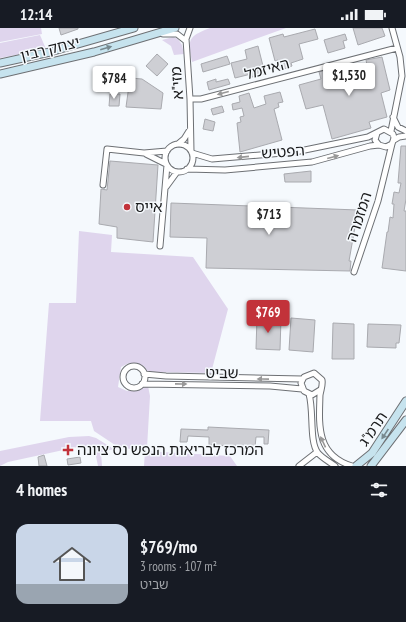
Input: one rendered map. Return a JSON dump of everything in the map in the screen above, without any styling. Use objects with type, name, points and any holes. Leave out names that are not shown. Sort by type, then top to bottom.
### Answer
[{"type":"main road","name":"יצחק רבין","points":[[0,63],[50,52],[134,28]]},
{"type":"main road","name":"יצחק רבין","points":[[0,74],[94,52],[175,28]]},
{"type":"main road","name":"תרמ\"ג","points":[[356,466],[372,453],[406,401]]},
{"type":"main road","name":"תרמ\"ג","points":[[371,466],[406,420]]},
{"type":"street","name":"מזי\"א","points":[[190,28],[186,41],[190,99],[191,152]]},
{"type":"street","points":[[392,28],[402,76],[393,117],[391,132],[393,142]]},
{"type":"street","points":[[152,35],[177,34],[186,41]]},
{"type":"street","name":"האיזמל","points":[[190,99],[201,99],[397,48]]},
{"type":"street","points":[[393,117],[398,127],[406,131]]},
{"type":"street","name":"מזי\"א","points":[[178,144],[187,136],[190,124]]},
{"type":"street","points":[[387,168],[387,158],[376,140],[377,133],[384,129],[391,132],[406,131]]},
{"type":"street","name":"הפטיש","points":[[191,152],[212,159],[295,152],[357,139],[377,133]]},
{"type":"street","points":[[380,146],[386,147],[399,137],[406,136]]},
{"type":"street","name":"המזמרה","points":[[354,272],[387,168],[393,142]]},
{"type":"street","points":[[103,185],[107,149],[144,153],[167,151],[178,144],[185,146],[191,152],[192,162],[187,169],[177,172],[170,179],[165,189]]},
{"type":"street","name":"הפטיש","points":[[187,169],[225,170],[312,162],[370,146],[380,146]]},
{"type":"street","points":[[160,246],[165,189],[165,159],[167,151]]},
{"type":"street","points":[[144,153],[166,164],[177,172]]},
{"type":"street","points":[[131,367],[139,367],[144,374],[142,384],[137,387],[129,386],[124,380],[123,376],[124,372],[131,367]]},
{"type":"street","points":[[320,390],[315,394],[309,394],[302,389],[302,380],[310,373],[317,375],[322,383],[320,390],[321,440],[330,453],[352,466]]},
{"type":"street","name":"שביט","points":[[144,374],[302,380]]},
{"type":"street","name":"שביט","points":[[142,384],[270,386],[302,389]]},
{"type":"street","points":[[309,394],[312,409],[313,442],[317,452],[335,466]]},
{"type":"street","points":[[299,466],[317,452]]},
{"type":"shaded area","points":[[0,28],[41,28],[42,34],[0,42]]},
{"type":"shaded area","points":[[210,28],[286,28],[192,62],[190,48],[191,39],[198,33]]},
{"type":"shaded area","points":[[40,35],[46,49],[0,58],[0,43]]},
{"type":"shaded area","points":[[173,37],[178,39],[182,45],[184,54],[174,55],[171,46],[162,40]]},
{"type":"shaded area","points":[[79,231],[112,235],[111,252],[193,257],[228,309],[211,373],[148,372],[144,366],[129,363],[121,367],[118,387],[127,391],[148,386],[150,396],[147,448],[121,449],[94,431],[91,421],[40,421],[49,303],[76,303]]},
{"type":"shaded area","points":[[89,436],[96,438],[114,449],[101,452],[102,466],[98,466],[94,447],[82,446],[8,462],[0,466],[0,451],[69,437]]},
{"type":"shaded area","points":[[145,451],[230,456],[237,466],[144,466]]},
{"type":"building","points":[[59,28],[78,28],[78,29],[61,35]]},
{"type":"building","points":[[353,28],[382,28],[385,36],[358,45]]},
{"type":"building","points":[[315,29],[318,39],[299,44],[303,59],[291,63],[292,66],[281,70],[278,60],[275,61],[269,38],[283,34],[284,37]]},
{"type":"building","points":[[345,34],[347,40],[343,41],[345,48],[328,53],[324,40]]},
{"type":"building","points":[[258,46],[265,74],[252,77],[251,74],[235,78],[231,63],[247,59],[245,50]]},
{"type":"building","points":[[157,54],[168,64],[157,76],[146,66]]},
{"type":"building","points":[[227,56],[230,64],[203,72],[201,64]]},
{"type":"building","points":[[382,57],[390,90],[381,93],[387,117],[369,122],[371,128],[332,139],[323,105],[306,109],[299,85],[321,79],[319,72],[346,65],[349,76],[360,73],[358,67],[367,65],[366,60]]},
{"type":"building","points":[[113,67],[123,68],[121,84],[111,83]]},
{"type":"building","points":[[130,78],[142,79],[163,93],[161,109],[126,107]]},
{"type":"building","points":[[216,79],[216,82],[228,79],[230,84],[209,90],[207,82]]},
{"type":"building","points":[[280,92],[283,102],[278,103],[279,107],[274,109],[282,140],[240,152],[237,123],[241,122],[240,117],[244,116],[242,108],[233,110],[232,104],[240,102],[239,96],[249,93],[254,108],[266,104],[264,96]]},
{"type":"building","points":[[110,94],[120,94],[119,106],[109,106]]},
{"type":"building","points":[[222,106],[224,112],[213,115],[211,109]]},
{"type":"building","points":[[205,119],[215,122],[213,131],[203,129]]},
{"type":"building","points":[[401,146],[406,146],[406,199],[404,211],[406,211],[406,271],[382,268],[390,217],[393,218],[394,204],[392,204],[394,192],[399,193],[401,183],[398,183]]},
{"type":"building","name":"אייס","points":[[110,161],[158,165],[153,242],[117,238],[117,227],[99,224],[101,189],[107,190]]},
{"type":"building","points":[[311,171],[311,182],[285,182],[284,174]]},
{"type":"building","points":[[171,203],[358,210],[349,261],[351,261],[350,271],[206,268],[207,238],[170,237]]},
{"type":"building","points":[[257,317],[281,318],[280,350],[256,349]]},
{"type":"building","points":[[291,318],[315,320],[313,352],[289,350]]},
{"type":"building","points":[[333,323],[354,324],[354,359],[332,359]]},
{"type":"building","points":[[368,324],[401,325],[399,343],[396,343],[396,348],[367,347]]},
{"type":"building","points":[[208,427],[269,430],[268,444],[264,444],[264,437],[256,437],[255,447],[209,445],[209,437],[188,436],[187,442],[180,442],[181,429],[208,430]]},
{"type":"building","points":[[44,455],[47,466],[39,466],[38,457]]},
{"type":"building","points":[[80,457],[81,463],[68,465],[67,459]]},
{"type":"place","name":"אייס","points":[[127,207]]},
{"type":"place","name":"המרכז לבריאות הנפש נס ציונה","points":[[68,450]]}]
